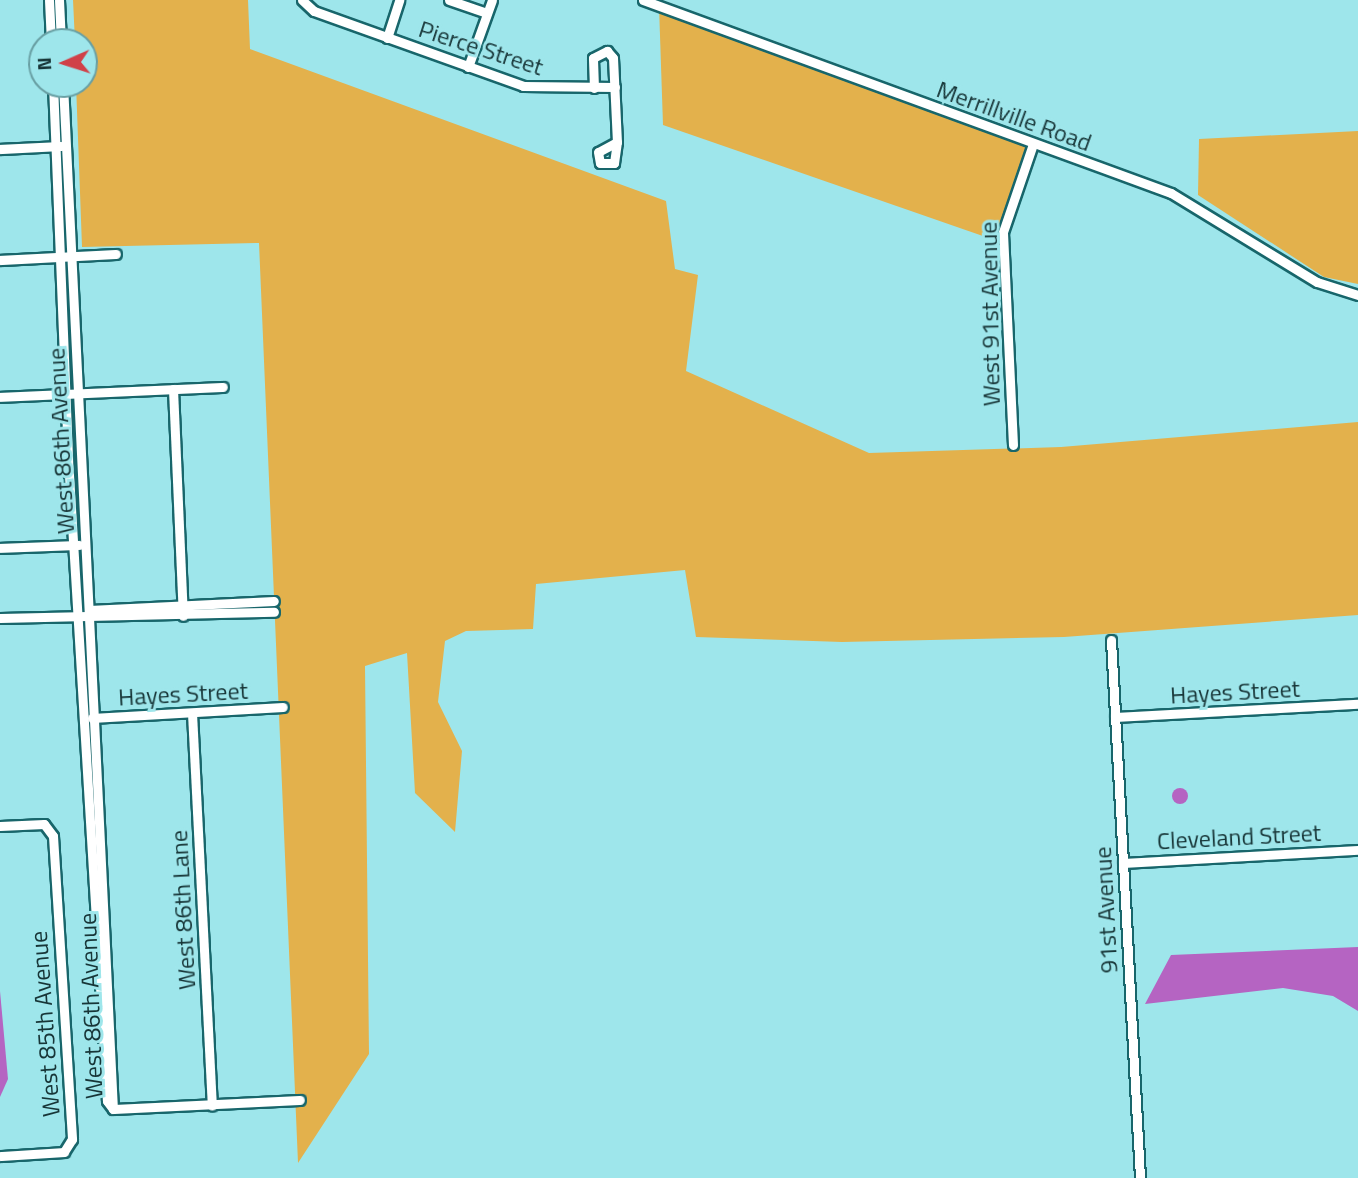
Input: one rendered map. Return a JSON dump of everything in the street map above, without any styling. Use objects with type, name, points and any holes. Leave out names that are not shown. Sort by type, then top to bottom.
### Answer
[{"type":"street","points":[[49,0],[50,28]]},
{"type":"street","points":[[59,0],[60,28]]},
{"type":"street","points":[[387,37],[400,0]]},
{"type":"street","points":[[449,0],[487,13]]},
{"type":"street","points":[[468,67],[492,0]]},
{"type":"street","name":"Merrillville Road","points":[[643,0],[1171,193],[1317,282],[1358,295]]},
{"type":"street","name":"Pierce Street","points":[[302,1],[387,37],[536,89],[615,87]]},
{"type":"street","points":[[594,88],[593,58],[601,51],[613,58],[617,142]]},
{"type":"street","name":"West 86th Avenue","points":[[53,98],[66,394],[81,545],[92,612],[113,1110]]},
{"type":"street","name":"West 86th Avenue","points":[[64,98],[78,393],[81,613],[86,719],[107,1101],[113,1110]]},
{"type":"street","name":"West 91st Avenue","points":[[1013,445],[1003,232],[1033,144]]},
{"type":"street","points":[[0,149],[66,146]]},
{"type":"street","points":[[0,260],[116,254]]},
{"type":"street","points":[[0,397],[223,387]]},
{"type":"street","points":[[173,388],[183,616]]},
{"type":"street","points":[[0,548],[81,545]]},
{"type":"street","points":[[0,618],[274,601]]},
{"type":"street","points":[[92,612],[183,616],[274,612]]},
{"type":"street","name":"91st Avenue","points":[[1111,640],[1140,1178]]},
{"type":"street","name":"Hayes Street","points":[[1115,717],[1358,704]]},
{"type":"street","name":"Hayes Street","points":[[86,719],[283,707]]},
{"type":"street","name":"West 86th Lane","points":[[192,713],[212,1105]]},
{"type":"street","name":"West 85th Avenue","points":[[0,826],[49,827],[72,1139],[64,1152],[0,1156]]},
{"type":"street","name":"Cleveland Street","points":[[1123,863],[1358,850]]},
{"type":"street","points":[[113,1110],[300,1100]]},
{"type":"shaded area","points":[[73,0],[248,0],[250,49],[666,201],[675,269],[698,275],[686,371],[869,453],[1061,447],[1358,422],[1358,615],[1064,637],[842,642],[696,637],[685,570],[536,584],[533,629],[466,631],[445,641],[438,702],[462,751],[455,832],[415,793],[407,653],[365,666],[369,1054],[298,1163],[259,243],[82,247],[77,98],[98,98],[98,28],[74,28]]},
{"type":"shaded area","points":[[659,6],[1033,144],[1003,243],[663,125]]},
{"type":"shaded area","points":[[1358,131],[1358,284],[1324,277],[1198,195],[1199,139]]},
{"type":"shaded area","points":[[1177,788],[1183,788],[1188,796],[1186,802],[1177,804],[1172,799],[1172,793]]},
{"type":"shaded area","points":[[1358,947],[1358,1011],[1333,996],[1283,988],[1145,1004],[1171,955]]},
{"type":"shaded area","points":[[0,991],[8,1079],[0,1097]]}]
